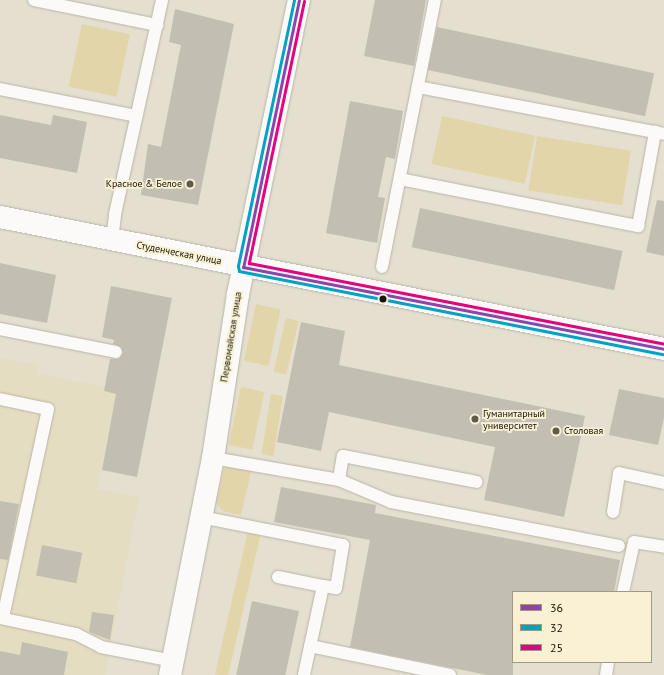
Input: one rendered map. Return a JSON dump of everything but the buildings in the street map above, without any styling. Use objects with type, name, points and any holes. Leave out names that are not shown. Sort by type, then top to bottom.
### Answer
[{"type":"street","name":"Первомайская улица","points":[[172,668],[213,458],[243,267],[299,0]]},
{"type":"street","name":"Студенческая улица","points":[[0,216],[243,267],[664,349]]},
{"type":"lane","points":[[34,0],[157,25]]},
{"type":"lane","points":[[112,240],[115,214],[162,0]]},
{"type":"lane","points":[[382,267],[436,0]]},
{"type":"lane","points":[[400,179],[638,226],[659,133],[418,87]]},
{"type":"lane","points":[[0,89],[136,116]]},
{"type":"lane","points":[[0,329],[116,352]]},
{"type":"lane","points":[[0,399],[48,409],[2,618],[76,634],[101,647],[172,668]]},
{"type":"lane","points":[[339,480],[343,456],[477,482]]},
{"type":"lane","points":[[213,458],[339,480],[391,502],[619,546]]},
{"type":"lane","points":[[613,512],[619,473],[664,483]]},
{"type":"lane","points":[[201,517],[343,545],[336,588],[278,577]]},
{"type":"lane","points":[[623,591],[634,542],[664,547]]},
{"type":"lane","points":[[304,675],[323,586]]},
{"type":"lane","points":[[310,646],[450,675]]},
{"type":"lane","points":[[606,675],[608,663]]},
{"type":"shaded area","points":[[82,24],[130,34],[117,97],[69,87]]},
{"type":"shaded area","points":[[442,116],[535,136],[525,184],[432,164]]},
{"type":"shaded area","points":[[537,136],[631,151],[622,205],[528,190]]},
{"type":"shaded area","points":[[256,304],[280,309],[268,366],[244,361]]},
{"type":"shaded area","points":[[286,318],[299,321],[286,375],[274,372]]},
{"type":"shaded area","points":[[0,358],[39,365],[37,373],[105,387],[104,391],[116,394],[97,489],[139,497],[105,675],[0,675]]},
{"type":"shaded area","points":[[241,387],[264,392],[252,450],[229,445]]},
{"type":"shaded area","points":[[271,394],[283,396],[273,456],[261,454]]},
{"type":"shaded area","points":[[226,462],[252,467],[241,515],[223,511],[216,503]]},
{"type":"shaded area","points":[[248,531],[261,534],[228,675],[215,674]]},
{"type":"transit line","name":"32","points":[[294,0],[238,266],[239,271],[663,354]]},
{"type":"transit line","name":"36","points":[[299,0],[243,267],[664,349]]},
{"type":"transit line","name":"25","points":[[304,1],[249,263],[664,344]]},
{"type":"place","name":"Красное & Белое","points":[[190,184]]},
{"type":"place","name":"Гуманитарный университет","points":[[475,419]]},
{"type":"place","name":"Столовая","points":[[556,431]]}]
